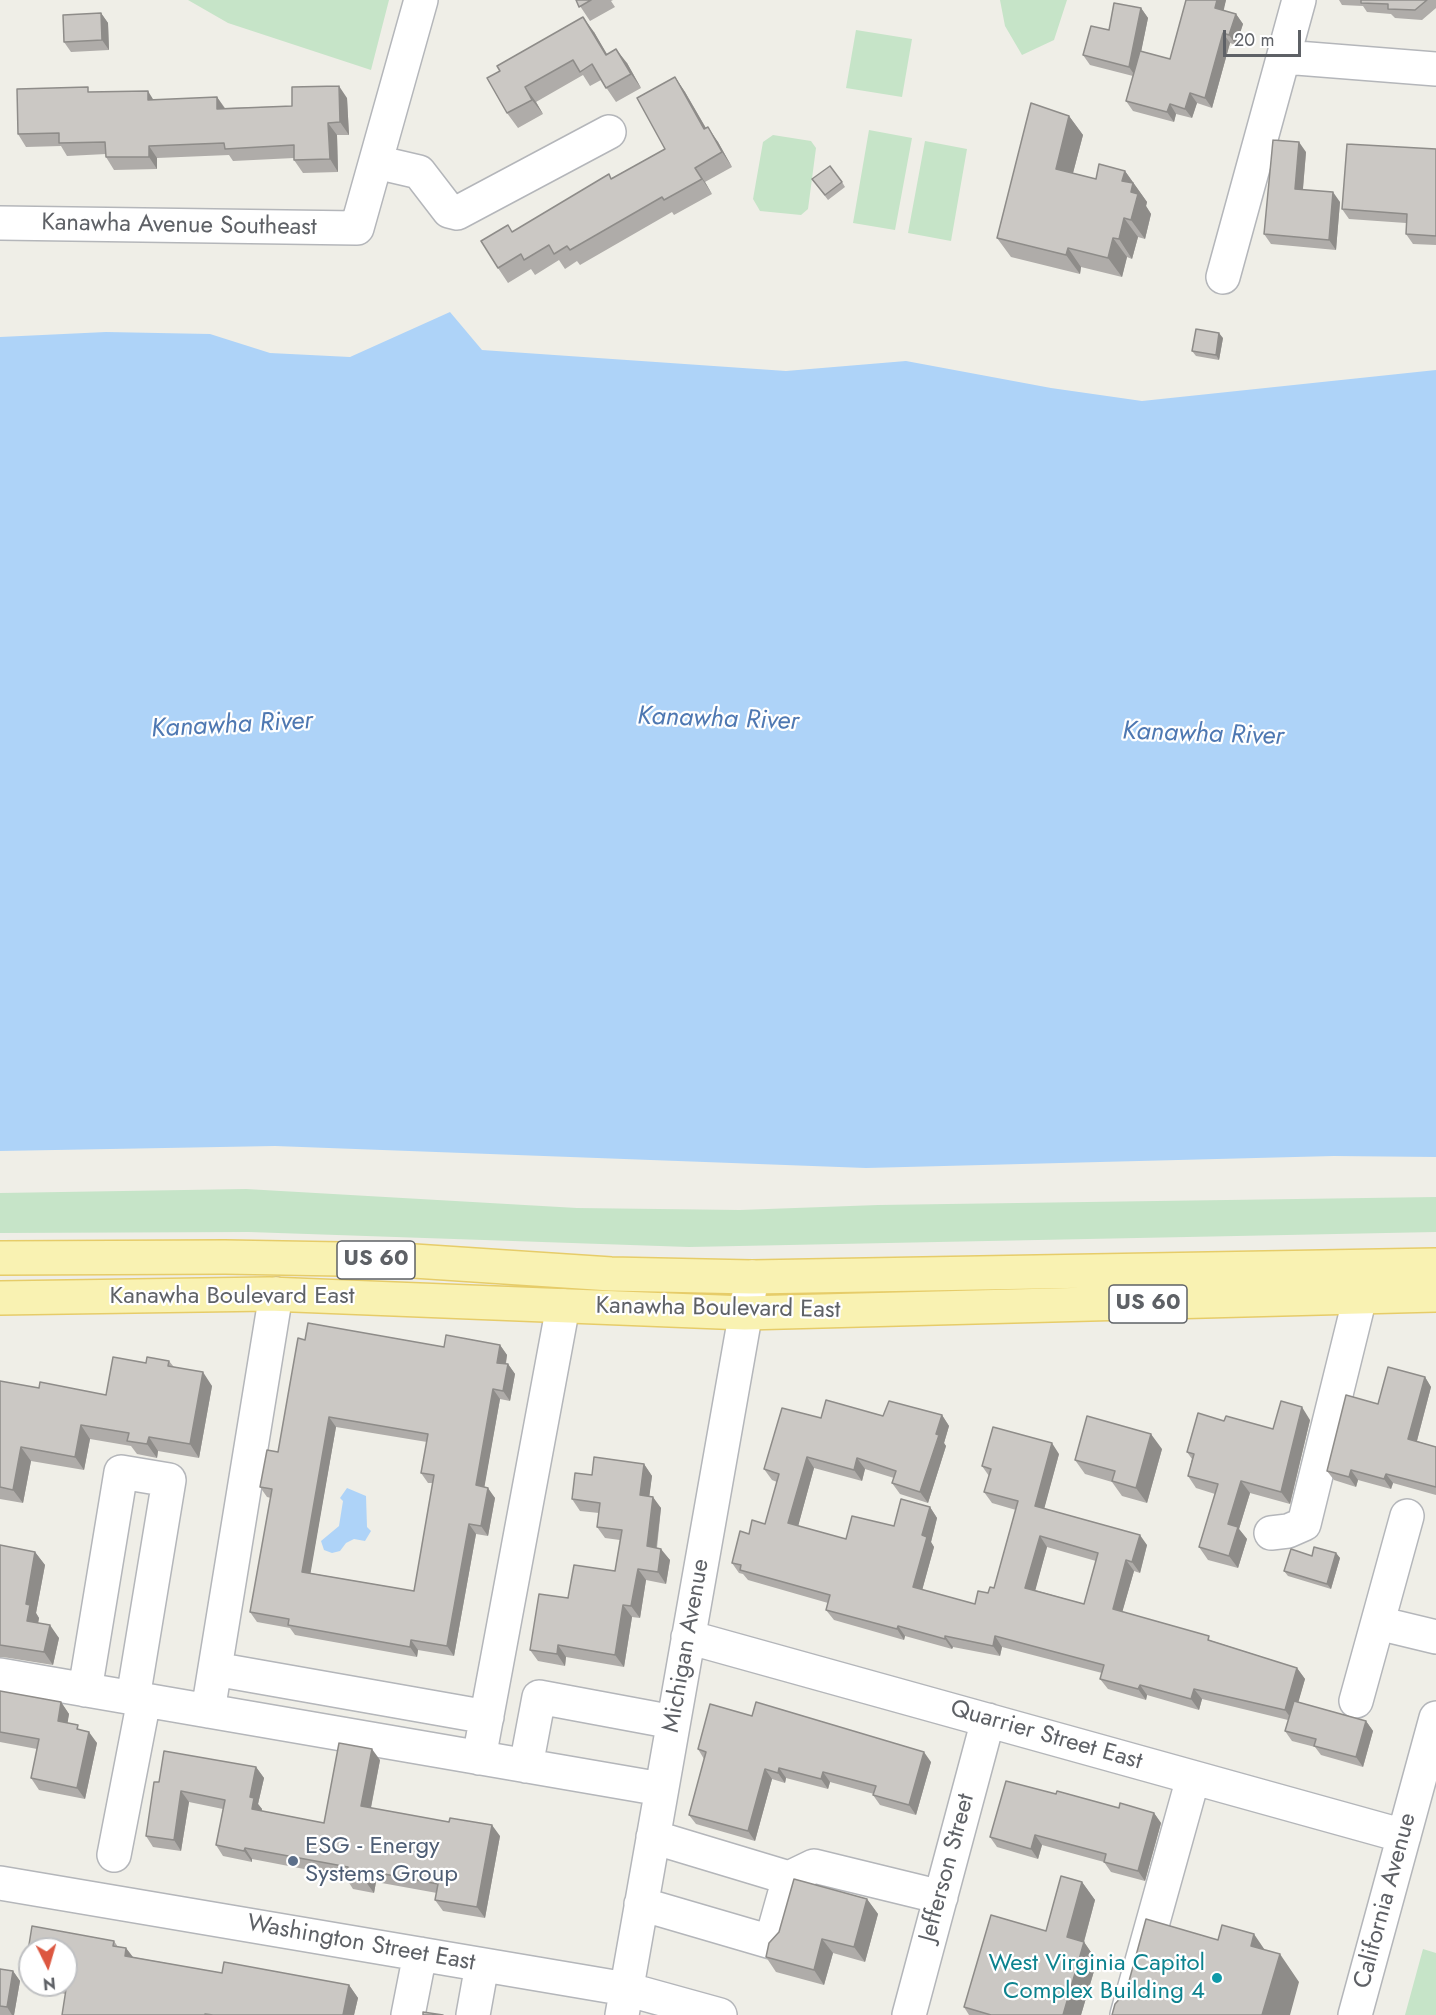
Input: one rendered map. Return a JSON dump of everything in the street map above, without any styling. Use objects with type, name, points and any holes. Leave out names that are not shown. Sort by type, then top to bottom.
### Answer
[{"type":"main road","name":"Kanawha Boulevard East","points":[[0,1258],[225,1257],[399,1260],[611,1274],[752,1277],[1436,1265]]},
{"type":"main road","name":"Kanawha Boulevard East","points":[[0,1298],[276,1294],[746,1314],[1436,1295]]},
{"type":"street","points":[[421,0],[376,162],[419,172],[448,211],[456,213],[609,132]]},
{"type":"street","points":[[1223,277],[1299,0]]},
{"type":"street","points":[[1284,57],[1436,69]]},
{"type":"street","name":"Kanawha Avenue Southeast","points":[[0,223],[357,228],[376,162]]},
{"type":"street","name":"Michigan Avenue","points":[[624,2002],[752,1277]]},
{"type":"street","points":[[208,1711],[276,1294]]},
{"type":"street","points":[[1271,1533],[1288,1531],[1304,1524],[1360,1297]]},
{"type":"street","points":[[479,1758],[563,1306]]},
{"type":"street","points":[[84,1690],[121,1472],[169,1480],[114,1855]]},
{"type":"street","points":[[1356,1701],[1407,1516]]},
{"type":"street","points":[[1378,1623],[1436,1637]]},
{"type":"street","name":"Quarrier Street East","points":[[688,1637],[1404,1836]]},
{"type":"street","points":[[215,1669],[487,1716]]},
{"type":"street","points":[[0,1676],[662,1789]]},
{"type":"street","points":[[526,1766],[539,1697],[673,1722]]},
{"type":"street","name":"California Avenue","points":[[1355,2015],[1436,1718]]},
{"type":"street","name":"Jefferson Street","points":[[909,2015],[988,1720]]},
{"type":"street","points":[[1127,2015],[1193,1778]]},
{"type":"street","points":[[653,1837],[789,1878],[814,1866],[941,1897]]},
{"type":"street","points":[[641,1904],[771,1942],[789,1878]]},
{"type":"street","name":"Washington Street East","points":[[0,1883],[482,1965],[624,2002],[720,2015]]},
{"type":"street","points":[[408,2015],[420,1954]]},
{"type":"street","points":[[473,2015],[482,1965]]},
{"type":"green space","points":[[188,0],[389,0],[371,70],[228,23]]},
{"type":"green space","points":[[1000,0],[1067,0],[1054,40],[1022,55],[1005,26]]},
{"type":"green space","points":[[856,30],[912,39],[902,97],[846,88]]},
{"type":"green space","points":[[869,130],[912,138],[895,230],[853,223]]},
{"type":"green space","points":[[773,135],[811,141],[816,148],[808,209],[801,215],[760,211],[753,199],[763,142]]},
{"type":"green space","points":[[925,141],[967,149],[951,241],[908,233]]},
{"type":"green space","points":[[246,1189],[577,1208],[740,1210],[878,1205],[1436,1197],[1436,1232],[689,1247],[249,1232],[0,1233],[0,1193]]},
{"type":"green space","points":[[1423,1949],[1436,1953],[1436,2015],[1405,2015]]},
{"type":"water","name":"Kanawha River","points":[[450,312],[482,350],[786,371],[906,361],[1051,388],[1142,401],[1436,370],[1436,1157],[1334,1156],[866,1168],[275,1146],[0,1151],[0,337],[106,332],[210,334],[270,353],[350,357]]},
{"type":"water","points":[[347,1488],[366,1496],[367,1527],[371,1531],[365,1541],[354,1539],[346,1543],[340,1551],[332,1553],[324,1550],[321,1541],[339,1526],[343,1501],[340,1498]]},
{"type":"building","points":[[576,0],[591,0],[579,7]]},
{"type":"building","points":[[1186,0],[1217,0],[1215,8],[1236,14],[1229,35],[1223,33],[1205,98],[1190,93],[1185,109],[1170,104],[1167,112],[1126,101],[1140,51],[1170,59]]},
{"type":"building","points":[[1361,0],[1427,0],[1415,10],[1388,9],[1388,4],[1361,3]]},
{"type":"building","points":[[1114,3],[1141,8],[1129,67],[1083,55],[1091,26],[1109,30]]},
{"type":"building","points":[[101,13],[102,40],[64,42],[63,15]]},
{"type":"building","points":[[583,17],[606,55],[616,49],[631,74],[606,88],[592,64],[580,72],[573,60],[525,87],[532,100],[507,113],[487,78],[500,71],[497,66]]},
{"type":"building","points":[[675,77],[704,129],[708,127],[722,152],[695,168],[702,179],[664,200],[662,197],[570,250],[567,246],[554,254],[549,245],[524,260],[521,254],[498,268],[481,241],[508,225],[512,232],[609,174],[611,179],[665,149],[637,98]]},
{"type":"building","points":[[339,86],[340,122],[328,123],[330,159],[294,160],[294,145],[225,149],[224,143],[149,146],[149,157],[106,157],[105,142],[59,143],[59,133],[18,134],[17,89],[88,87],[88,92],[148,91],[148,100],[217,97],[217,109],[292,106],[292,87]]},
{"type":"building","points":[[1031,103],[1069,116],[1056,169],[1096,179],[1099,164],[1125,171],[1122,181],[1133,183],[1131,192],[1138,194],[1131,220],[1124,218],[1119,239],[1113,238],[1108,258],[1068,248],[1066,255],[997,238]]},
{"type":"building","points":[[1273,140],[1299,142],[1295,189],[1333,192],[1329,240],[1264,234]]},
{"type":"building","points":[[1347,144],[1436,149],[1436,236],[1406,234],[1407,214],[1342,209]]},
{"type":"building","points":[[830,166],[842,182],[825,195],[812,179]]},
{"type":"building","points":[[1196,329],[1219,333],[1216,355],[1192,351]]},
{"type":"building","points":[[308,1323],[444,1347],[446,1335],[500,1345],[497,1363],[508,1364],[503,1391],[493,1389],[476,1485],[488,1488],[481,1526],[469,1524],[447,1646],[411,1640],[410,1647],[288,1625],[289,1619],[250,1612],[272,1489],[260,1487],[267,1450],[278,1452],[298,1338],[305,1340]],"holes":[[[329,1417],[428,1434],[421,1473],[434,1475],[414,1591],[302,1572]]]},
{"type":"building","points":[[113,1357],[146,1363],[147,1357],[169,1361],[168,1366],[203,1372],[190,1444],[149,1437],[147,1444],[127,1441],[129,1433],[81,1425],[75,1457],[21,1447],[13,1490],[0,1487],[0,1381],[39,1388],[40,1382],[106,1395]]},
{"type":"building","points":[[1388,1367],[1425,1377],[1408,1439],[1436,1447],[1436,1487],[1386,1474],[1384,1479],[1351,1470],[1349,1477],[1327,1471],[1346,1395],[1378,1404]]},
{"type":"building","points":[[826,1400],[883,1416],[889,1401],[942,1415],[936,1434],[939,1435],[920,1492],[892,1483],[896,1471],[857,1458],[854,1470],[807,1457],[788,1523],[846,1539],[852,1516],[894,1526],[901,1499],[930,1507],[922,1535],[927,1537],[913,1587],[975,1604],[978,1591],[988,1593],[990,1587],[994,1588],[1018,1501],[984,1492],[991,1469],[982,1466],[993,1427],[1052,1443],[1035,1506],[1140,1535],[1132,1562],[1126,1560],[1113,1609],[1209,1636],[1208,1640],[1297,1668],[1285,1710],[1194,1689],[1191,1699],[1140,1685],[1138,1689],[1100,1679],[1104,1665],[995,1636],[993,1646],[945,1636],[945,1639],[898,1626],[897,1629],[826,1610],[830,1595],[740,1570],[741,1565],[732,1563],[740,1531],[749,1534],[752,1520],[765,1524],[779,1474],[764,1469],[782,1408],[821,1418]],"holes":[[[1040,1536],[1098,1553],[1084,1604],[1025,1588]]]},
{"type":"building","points":[[1281,1401],[1302,1407],[1281,1492],[1241,1481],[1228,1524],[1238,1527],[1229,1556],[1199,1547],[1218,1484],[1188,1476],[1194,1454],[1187,1452],[1198,1413],[1224,1421],[1226,1416],[1273,1429]]},
{"type":"building","points":[[1087,1416],[1151,1434],[1136,1488],[1112,1481],[1115,1471],[1075,1460]]},
{"type":"building","points":[[594,1457],[644,1464],[640,1495],[653,1497],[647,1546],[661,1549],[658,1572],[638,1569],[631,1606],[623,1605],[615,1655],[558,1645],[557,1654],[530,1650],[539,1594],[568,1598],[574,1565],[615,1571],[622,1530],[597,1527],[600,1503],[572,1499],[575,1473],[592,1475]]},
{"type":"building","points":[[0,1545],[35,1552],[26,1604],[30,1605],[27,1621],[50,1625],[44,1652],[0,1645]]},
{"type":"building","points":[[1314,1547],[1336,1553],[1327,1584],[1284,1571],[1291,1549],[1312,1556]]},
{"type":"building","points":[[0,1691],[61,1702],[58,1721],[78,1725],[77,1729],[89,1732],[77,1788],[31,1778],[39,1739],[0,1732]]},
{"type":"building","points":[[1294,1701],[1366,1721],[1356,1757],[1314,1746],[1316,1739],[1285,1731]]},
{"type":"building","points":[[756,1702],[924,1752],[909,1805],[873,1795],[876,1786],[823,1772],[821,1779],[779,1768],[778,1773],[765,1769],[748,1831],[689,1815],[706,1752],[698,1749],[710,1704],[752,1716]]},
{"type":"building","points":[[339,1743],[372,1749],[361,1806],[449,1822],[450,1818],[492,1825],[477,1907],[435,1900],[438,1884],[368,1871],[366,1882],[346,1878],[348,1867],[245,1848],[244,1851],[216,1845],[225,1800],[181,1791],[174,1840],[146,1836],[154,1782],[159,1782],[164,1751],[256,1767],[250,1797],[254,1798],[252,1809],[324,1823]]},
{"type":"building","points":[[1006,1781],[1056,1794],[1057,1791],[1119,1808],[1120,1803],[1154,1813],[1138,1871],[1104,1862],[1106,1854],[1035,1835],[1031,1849],[990,1837]]},
{"type":"building","points":[[1061,1876],[1082,1882],[1067,1937],[1084,1942],[1063,2015],[991,2015],[964,2007],[991,1915],[1046,1931]]},
{"type":"building","points":[[794,1879],[867,1899],[854,1947],[822,1939],[814,1970],[766,1957],[769,1943],[779,1932]]},
{"type":"building","name":"West Virginia Capitol Complex Building 4","points":[[1146,1919],[1218,1940],[1222,1925],[1254,1934],[1251,1946],[1280,1954],[1262,2015],[1112,2015],[1115,2004],[1126,1992]]},
{"type":"building","points":[[32,1926],[114,1941],[113,1946],[126,1948],[125,1956],[222,1973],[224,1962],[349,1985],[343,2015],[62,2015],[65,1997],[78,1997],[78,1937],[30,1937]]},
{"type":"building","points":[[0,1969],[13,1971],[7,2007],[0,2006]]},
{"type":"building","points":[[423,2012],[443,2015],[423,2015]]},
{"type":"place","name":"ESG - Energy Systems Group","points":[[293,1861]]},
{"type":"place","name":"West Virginia Capitol Complex Building 4","points":[[1217,1978]]}]
